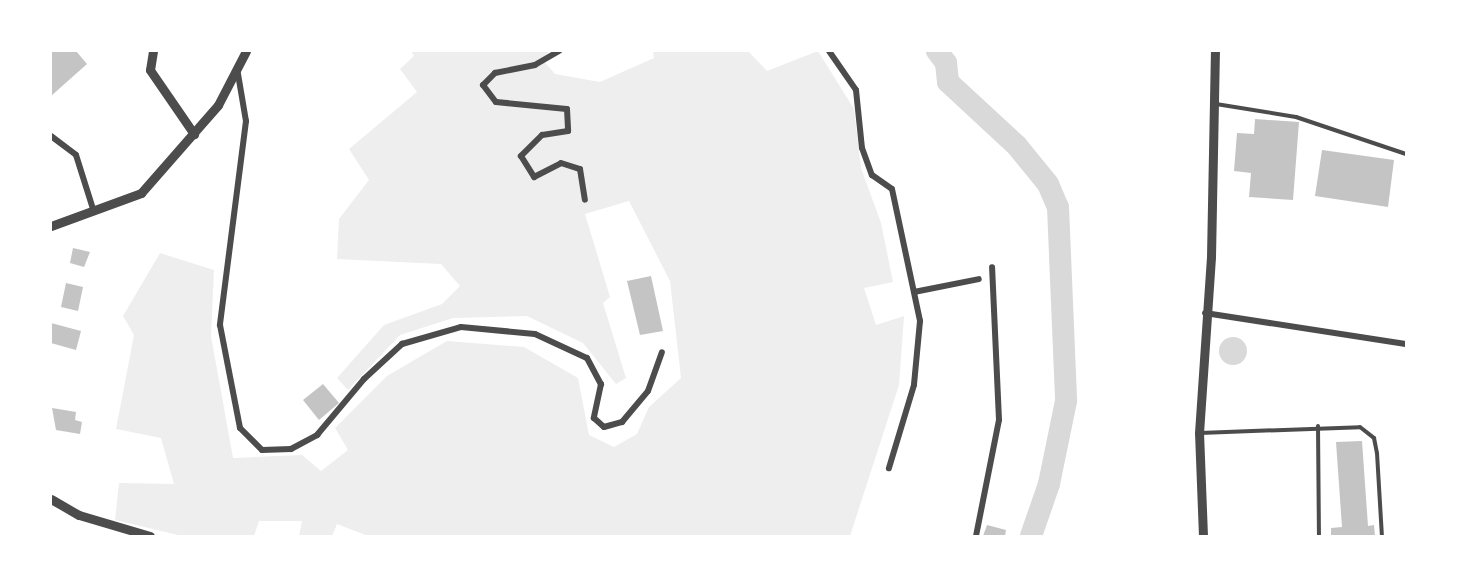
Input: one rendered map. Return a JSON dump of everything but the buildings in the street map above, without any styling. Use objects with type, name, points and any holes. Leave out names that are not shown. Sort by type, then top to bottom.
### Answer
[{"type":"street","points":[[153,51],[150,70],[194,134]]},
{"type":"street","points":[[51,226],[141,193],[194,134],[246,51]]},
{"type":"street","points":[[559,51],[535,66],[495,73],[483,85],[496,102],[567,109],[568,130],[542,135],[521,156],[534,177],[561,163],[580,169],[585,200]]},
{"type":"street","points":[[829,51],[856,90],[862,148],[872,175],[892,189],[920,321],[914,385],[889,468]]},
{"type":"street","points":[[1203,536],[1199,433],[1206,313],[1215,51]]},
{"type":"street","points":[[237,68],[246,122],[220,325],[240,428],[262,450],[291,449],[317,435],[364,379],[402,344],[461,327],[535,333],[587,358],[601,384],[594,418],[604,427],[622,422],[648,391],[662,352]]},
{"type":"street","points":[[51,136],[76,155],[93,209]]},
{"type":"street","points":[[976,536],[999,420],[992,267]]},
{"type":"street","points":[[914,292],[979,279]]},
{"type":"street","points":[[1206,313],[1406,344]]},
{"type":"street","points":[[51,499],[79,515],[150,536]]},
{"type":"lane","points":[[1212,103],[1296,117],[1406,154]]},
{"type":"lane","points":[[1199,433],[1318,426],[1360,427],[1374,438],[1382,536]]},
{"type":"lane","points":[[1318,426],[1319,536]]},
{"type":"shaded area","points":[[411,51],[550,51],[542,59],[555,74],[600,82],[654,58],[653,51],[748,51],[767,71],[818,51],[854,109],[861,168],[881,223],[893,282],[864,288],[876,325],[904,316],[899,385],[850,536],[368,536],[337,524],[332,536],[299,536],[302,521],[259,521],[254,536],[182,536],[115,520],[119,483],[174,484],[161,438],[116,429],[134,335],[123,316],[160,253],[214,270],[211,336],[233,458],[302,455],[321,471],[348,450],[335,428],[387,376],[447,341],[524,347],[578,378],[589,435],[614,447],[637,434],[649,407],[681,378],[670,281],[629,201],[585,214],[610,297],[603,303],[626,378],[616,384],[583,343],[527,316],[453,318],[400,335],[348,390],[337,378],[384,325],[442,304],[460,286],[441,264],[337,259],[339,219],[369,180],[349,149],[417,92],[400,69],[414,56]]},
{"type":"shaded area","points":[[1233,337],[1243,341],[1247,351],[1243,361],[1233,365],[1223,361],[1219,351],[1223,341]]},
{"type":"waterway","points":[[937,51],[946,63],[948,82],[1017,146],[1048,184],[1058,207],[1066,401],[1049,484],[1031,536]]}]
